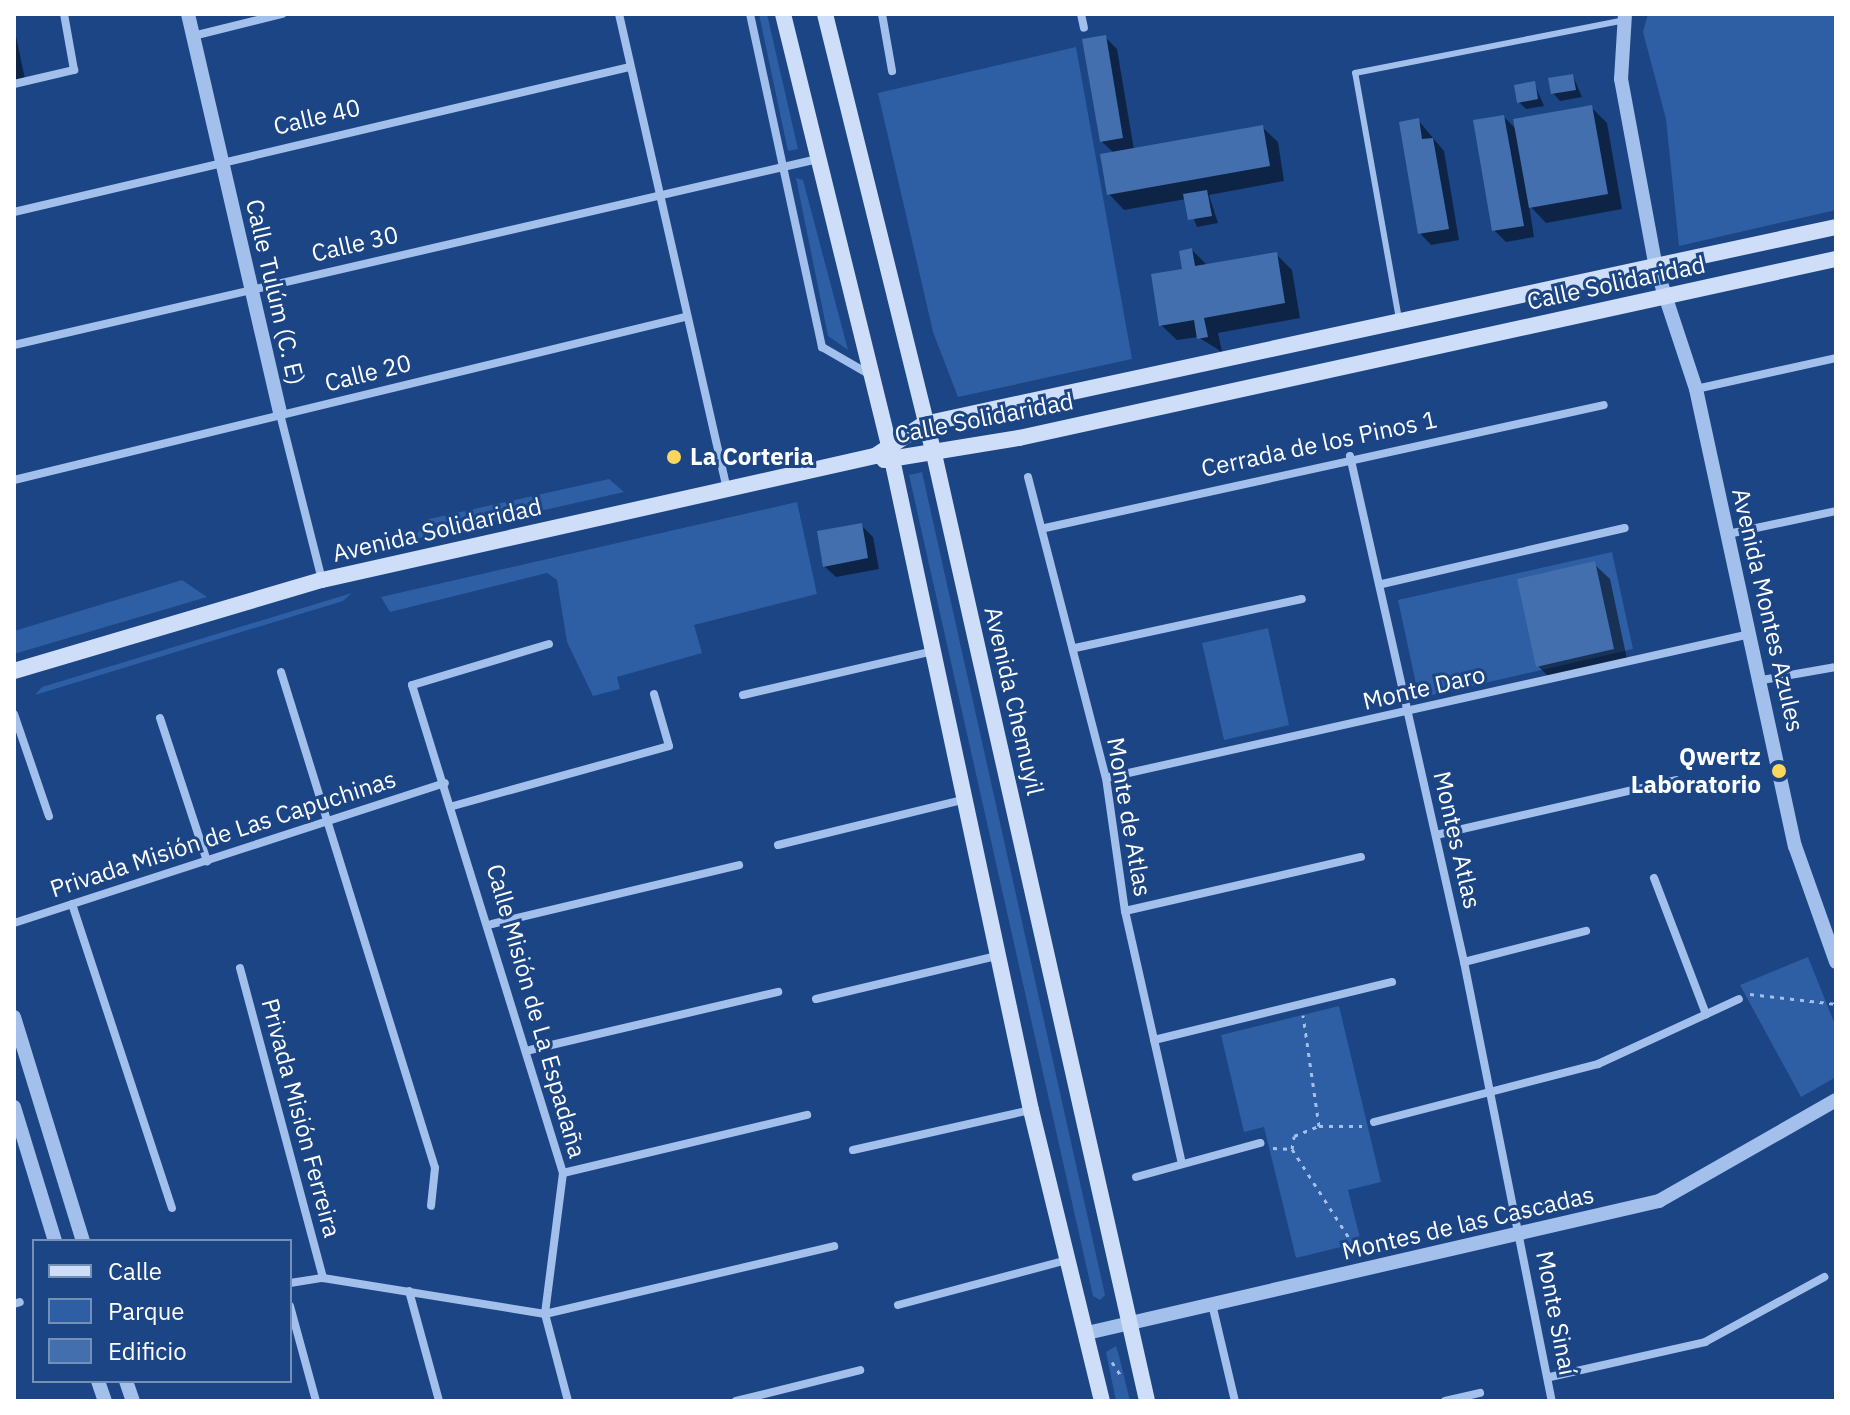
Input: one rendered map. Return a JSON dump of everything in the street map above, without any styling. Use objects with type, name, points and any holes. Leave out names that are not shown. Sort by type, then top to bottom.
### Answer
[{"type":"main road","points":[[783,14],[872,376],[882,451]]},
{"type":"main road","name":"Avenida Chemuyil","points":[[825,14],[924,424],[934,454],[1147,1401]]},
{"type":"main road","name":"Calle Solidaridad","points":[[1836,227],[924,424],[882,451],[892,463],[1664,299],[1836,259]]},
{"type":"main road","name":"Avenida Solidaridad","points":[[14,671],[322,580],[728,491],[882,451]]},
{"type":"main road","points":[[892,463],[1031,1110],[1102,1401]]},
{"type":"street","points":[[14,84],[74,70],[64,14]]},
{"type":"street","name":"Calle Tulúm (C. E)","points":[[188,14],[280,414],[322,580]]},
{"type":"street","points":[[193,36],[282,14]]},
{"type":"street","points":[[619,14],[685,317],[728,491]]},
{"type":"street","points":[[750,14],[822,347],[872,376]]},
{"type":"street","points":[[882,14],[892,71]]},
{"type":"street","points":[[1081,14],[1084,28]]},
{"type":"street","name":"Avenida Montes Azules","points":[[1624,17],[1621,79],[1656,268],[1696,389],[1762,680],[1795,846],[1836,962]]},
{"type":"street","name":"Calle 40","points":[[14,212],[221,159],[630,67]]},
{"type":"street","name":"Calle 30","points":[[14,345],[818,159]]},
{"type":"street","name":"Calle 20","points":[[14,480],[685,317]]},
{"type":"street","points":[[1696,389],[1836,358]]},
{"type":"street","name":"Cerrada de los Pinos 1","points":[[1045,528],[1350,456],[1604,405]]},
{"type":"street","name":"Montes Atlas","points":[[1350,456],[1382,584],[1520,1233]]},
{"type":"street","name":"Monte de Atlas","points":[[1028,477],[1045,528],[1106,778],[1125,911],[1182,1164]]},
{"type":"street","points":[[1728,534],[1836,511]]},
{"type":"street","points":[[1382,584],[1625,528]]},
{"type":"street","points":[[1075,648],[1302,599]]},
{"type":"street","name":"Monte Daro","points":[[1106,778],[1407,713],[1751,633]]},
{"type":"street","name":"Calle Misión de La Espadaña","points":[[549,644],[412,685],[492,924],[563,1173],[545,1314],[568,1401]]},
{"type":"street","points":[[743,695],[934,651]]},
{"type":"street","points":[[1762,680],[1836,667]]},
{"type":"street","points":[[281,672],[435,1168],[431,1206]]},
{"type":"street","points":[[453,806],[669,746],[654,694]]},
{"type":"street","points":[[14,714],[49,816]]},
{"type":"street","points":[[160,718],[207,861]]},
{"type":"street","points":[[1436,835],[1676,780]]},
{"type":"street","name":"Privada Misión de Las Capuchinas","points":[[14,923],[445,783]]},
{"type":"street","points":[[778,845],[962,800]]},
{"type":"street","points":[[1125,911],[1361,857]]},
{"type":"street","points":[[492,924],[739,865]]},
{"type":"street","points":[[1654,878],[1706,1014]]},
{"type":"street","points":[[72,904],[172,1208]]},
{"type":"street","points":[[1464,962],[1586,931]]},
{"type":"street","points":[[816,999],[997,956]]},
{"type":"street","name":"Privada Misión Ferreira","points":[[240,968],[323,1278]]},
{"type":"street","points":[[1154,1040],[1392,982]]},
{"type":"street","points":[[530,1050],[778,992]]},
{"type":"street","points":[[1374,1122],[1598,1064],[1739,999]]},
{"type":"street","points":[[14,1017],[16,1034],[82,1239]]},
{"type":"street","name":"Montes de las Cascadas","points":[[1087,1333],[1659,1201],[1836,1100]]},
{"type":"street","points":[[14,1107],[54,1239]]},
{"type":"street","points":[[853,1150],[1031,1110]]},
{"type":"street","points":[[563,1173],[807,1115]]},
{"type":"street","points":[[1136,1177],[1260,1143]]},
{"type":"street","name":"Monte Sinaí","points":[[1520,1233],[1550,1377],[1552,1401]]},
{"type":"street","points":[[292,1283],[323,1278],[545,1314],[834,1246]]},
{"type":"street","points":[[898,1305],[1067,1260]]},
{"type":"street","points":[[1550,1377],[1705,1342],[1824,1277]]},
{"type":"street","points":[[409,1291],[439,1401]]},
{"type":"street","points":[[1212,1304],[1235,1401]]},
{"type":"street","points":[[292,1313],[316,1401]]},
{"type":"street","points":[[736,1401],[860,1370]]},
{"type":"street","points":[[1445,1401],[1480,1393]]},
{"type":"lane","points":[[1400,323],[1355,73],[1624,17]]},
{"type":"path","points":[[1739,999],[1758,991],[1836,1004]]},
{"type":"path","points":[[1303,1004],[1319,1126]]},
{"type":"path","points":[[1365,1269],[1347,1228],[1292,1149],[1294,1136],[1319,1126],[1348,1131],[1374,1122]]},
{"type":"path","points":[[1260,1143],[1292,1149]]},
{"type":"path","points":[[1106,1352],[1126,1384]]},
{"type":"green space","points":[[759,14],[767,14],[798,149],[788,151]]},
{"type":"green space","points":[[1648,14],[1836,14],[1836,210],[1679,246],[1666,119],[1643,32]]},
{"type":"green space","points":[[1076,47],[1132,359],[958,397],[933,332],[878,93]]},
{"type":"green space","points":[[796,178],[803,180],[848,350],[828,336]]},
{"type":"green space","points":[[922,472],[1105,1295],[1100,1300],[1093,1296],[909,475]]},
{"type":"green space","points":[[609,479],[624,492],[412,540],[429,519]]},
{"type":"green space","points":[[797,502],[817,594],[694,625],[702,653],[617,677],[620,689],[593,696],[567,642],[557,580],[547,573],[390,612],[381,597]]},
{"type":"green space","points":[[1612,552],[1633,649],[1419,698],[1398,600]]},
{"type":"green space","points":[[182,580],[207,597],[14,654],[14,631]]},
{"type":"green space","points":[[352,593],[343,601],[35,695],[42,687]]},
{"type":"green space","points":[[1268,628],[1289,725],[1224,740],[1202,643]]},
{"type":"green space","points":[[1808,957],[1836,1027],[1836,1077],[1801,1097],[1740,985]]},
{"type":"green space","points":[[1339,1006],[1381,1182],[1348,1190],[1361,1242],[1296,1258],[1264,1127],[1244,1132],[1221,1035]]},
{"type":"green space","points":[[1116,1346],[1130,1401],[1116,1401],[1106,1352]]},
{"type":"building","points":[[1106,35],[1123,138],[1100,142],[1082,39]]},
{"type":"building","points":[[1573,74],[1576,90],[1551,94],[1548,78]]},
{"type":"building","points":[[1535,81],[1538,99],[1517,103],[1514,85]]},
{"type":"building","points":[[1592,105],[1608,194],[1529,208],[1513,119]]},
{"type":"building","points":[[1504,115],[1524,226],[1492,231],[1473,120]]},
{"type":"building","points":[[1419,118],[1422,139],[1433,138],[1449,229],[1418,234],[1399,122]]},
{"type":"building","points":[[1263,125],[1270,166],[1107,195],[1100,154]]},
{"type":"building","points":[[1207,190],[1212,216],[1188,220],[1183,194]]},
{"type":"building","points":[[1192,248],[1195,266],[1277,252],[1285,303],[1204,318],[1208,337],[1197,339],[1194,320],[1159,326],[1151,274],[1182,269],[1179,251]]},
{"type":"building","points":[[862,523],[868,558],[823,567],[817,531]]},
{"type":"building","points":[[1595,561],[1614,649],[1536,667],[1517,579]]},
{"type":"place","name":"La Corteria","points":[[674,457]]},
{"type":"place","name":"Qwertz Laboratorio","points":[[1779,771]]}]
